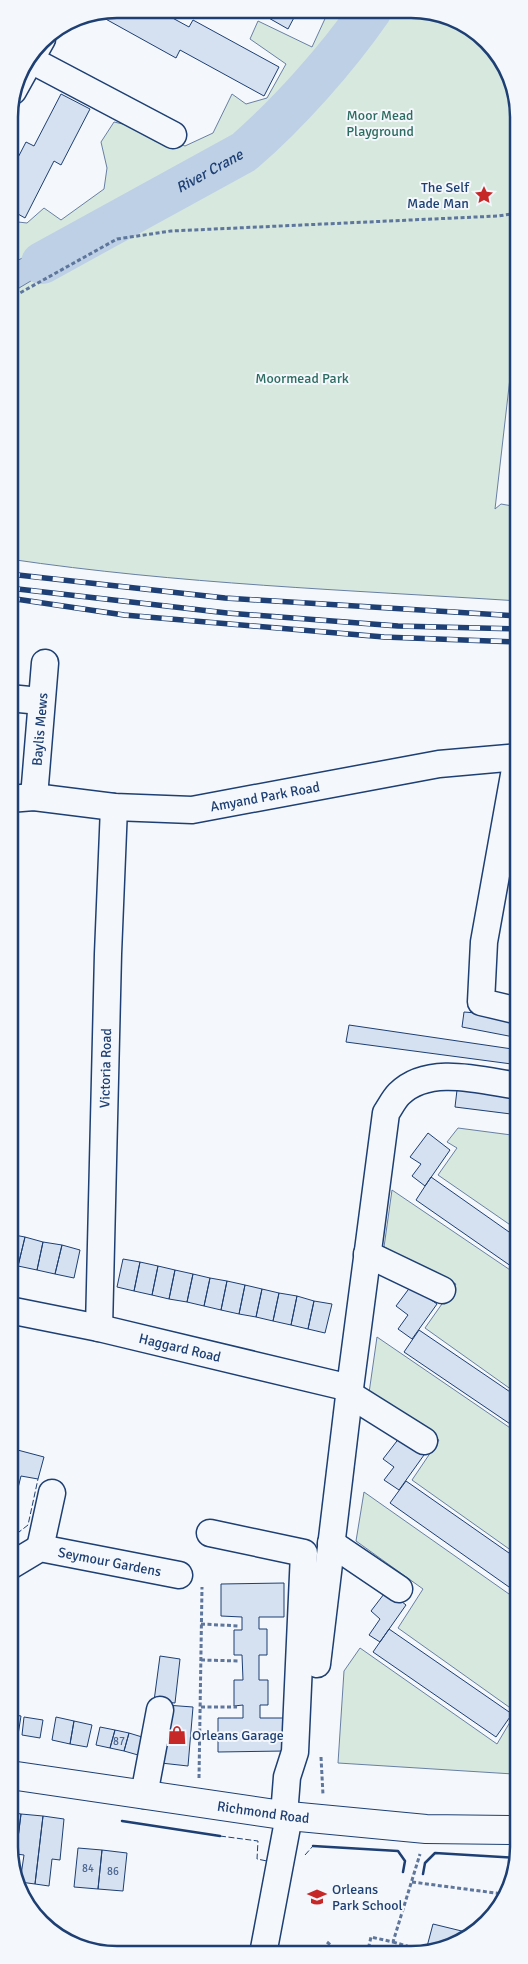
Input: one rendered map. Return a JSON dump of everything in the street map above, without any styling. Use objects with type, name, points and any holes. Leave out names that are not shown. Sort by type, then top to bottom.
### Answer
[{"type":"main road","name":"Richmond Road","points":[[18,1776],[287,1815],[426,1829],[510,1830]]},
{"type":"street","points":[[41,52],[172,135]]},
{"type":"street","name":"Baylis Mews","points":[[21,798],[40,701],[44,663]]},
{"type":"street","points":[[18,699],[40,701]]},
{"type":"street","name":"Amyand Park Road","points":[[21,798],[114,807],[192,810],[439,764],[510,758]]},
{"type":"street","points":[[510,801],[474,1002],[510,1009]]},
{"type":"street","name":"Victoria Road","points":[[99,1328],[108,954],[114,807]]},
{"type":"street","points":[[317,1664],[386,1113],[399,1094],[417,1082],[444,1077],[510,1085]]},
{"type":"street","points":[[368,1254],[442,1290]]},
{"type":"street","name":"Haggard Road","points":[[18,1312],[99,1328],[350,1391],[424,1441]]},
{"type":"street","name":"Seymour Gardens","points":[[40,1548],[52,1493]]},
{"type":"street","points":[[210,1533],[304,1553],[296,1752],[287,1777],[287,1815],[264,1947]]},
{"type":"street","points":[[331,1544],[399,1589]]},
{"type":"street","name":"Seymour Gardens","points":[[18,1561],[40,1548],[179,1575]]},
{"type":"street","points":[[144,1795],[160,1710]]},
{"type":"path","points":[[18,294],[117,239],[171,232],[510,214]]},
{"type":"path","points":[[199,1803],[202,1586]]},
{"type":"path","points":[[201,1624],[239,1626]]},
{"type":"path","points":[[201,1660],[239,1661]]},
{"type":"path","points":[[200,1707],[236,1707]]},
{"type":"path","points":[[394,1942],[426,1829]]},
{"type":"path","points":[[412,1882],[499,1893]]},
{"type":"path","points":[[369,1947],[371,1937],[407,1947]]},
{"type":"path","points":[[326,1942],[333,1947]]},
{"type":"green space","name":"Moormead Park","points":[[325,18],[431,19],[450,25],[482,46],[494,61],[505,84],[510,103],[510,378],[495,509],[501,504],[510,506],[510,600],[136,575],[18,560],[18,222],[27,223],[44,208],[61,220],[104,189],[107,168],[101,142],[114,122],[145,129],[185,146],[213,133],[232,94],[246,104],[267,98],[286,64],[250,39],[258,21],[312,47]]},
{"type":"green space","points":[[458,1128],[510,1135],[510,1225],[438,1175],[457,1148],[447,1142]]},
{"type":"green space","points":[[392,1190],[510,1270],[510,1389],[425,1328],[456,1284],[384,1247]]},
{"type":"green space","points":[[377,1337],[510,1428],[510,1550],[412,1480],[439,1440],[369,1393]]},
{"type":"green space","points":[[364,1492],[509,1594],[510,1592],[510,1708],[398,1628],[423,1589],[356,1541]]},
{"type":"green space","points":[[360,1648],[497,1744],[510,1722],[510,1774],[338,1763],[344,1671]]},
{"type":"water","points":[[87,224],[96,242],[18,289],[18,260]]},
{"type":"building","points":[[105,18],[172,18],[189,27],[193,20],[279,67],[264,96],[180,50],[176,58]]},
{"type":"building","points":[[269,18],[294,18],[288,29]]},
{"type":"building","points":[[61,94],[90,109],[61,165],[54,161],[25,218],[18,214],[18,158],[26,142],[34,146]]},
{"type":"building","points":[[464,1012],[489,1014],[510,1019],[510,1036],[462,1027]]},
{"type":"building","points":[[349,1025],[510,1049],[510,1064],[346,1042]]},
{"type":"building","points":[[457,1090],[510,1096],[510,1114],[455,1107]]},
{"type":"building","points":[[428,1133],[450,1150],[425,1186],[412,1176],[421,1164],[410,1157]]},
{"type":"building","points":[[431,1177],[510,1233],[510,1265],[416,1200]]},
{"type":"building","points":[[18,1236],[25,1237],[18,1266]]},
{"type":"building","points":[[25,1237],[43,1242],[37,1270],[18,1266]]},
{"type":"building","points":[[43,1242],[62,1245],[55,1274],[37,1270]]},
{"type":"building","points":[[62,1245],[80,1250],[74,1278],[55,1274]]},
{"type":"building","points":[[123,1259],[140,1262],[134,1291],[117,1287]]},
{"type":"building","points":[[140,1262],[158,1266],[152,1295],[134,1291]]},
{"type":"building","points":[[158,1266],[175,1270],[169,1299],[152,1295]]},
{"type":"building","points":[[175,1270],[193,1274],[187,1302],[169,1299]]},
{"type":"building","points":[[193,1274],[210,1278],[204,1306],[187,1302]]},
{"type":"building","points":[[210,1278],[227,1281],[221,1310],[204,1306]]},
{"type":"building","points":[[227,1281],[245,1285],[239,1314],[221,1310]]},
{"type":"building","points":[[245,1285],[262,1289],[256,1317],[239,1314]]},
{"type":"building","points":[[411,1286],[437,1304],[412,1339],[398,1329],[408,1315],[396,1306]]},
{"type":"building","points":[[262,1289],[279,1293],[273,1321],[256,1317]]},
{"type":"building","points":[[279,1293],[297,1296],[291,1325],[273,1321]]},
{"type":"building","points":[[297,1296],[314,1301],[308,1329],[291,1325]]},
{"type":"building","points":[[314,1301],[332,1304],[325,1333],[308,1329]]},
{"type":"building","points":[[419,1330],[510,1392],[510,1424],[404,1352]]},
{"type":"building","points":[[400,1437],[424,1455],[399,1490],[384,1480],[394,1467],[383,1459]]},
{"type":"building","points":[[18,1450],[44,1457],[38,1479],[21,1476],[18,1488]]},
{"type":"building","points":[[406,1481],[510,1554],[510,1586],[509,1587],[390,1503]]},
{"type":"building","points":[[284,1583],[284,1617],[259,1617],[259,1629],[267,1629],[267,1655],[259,1655],[259,1680],[268,1680],[268,1705],[260,1705],[260,1718],[285,1718],[285,1751],[218,1752],[218,1718],[243,1718],[243,1705],[234,1706],[234,1680],[243,1680],[242,1655],[234,1655],[234,1630],[242,1630],[242,1617],[221,1616],[221,1584]]},
{"type":"building","points":[[387,1590],[406,1605],[380,1642],[369,1635],[380,1619],[371,1611]]},
{"type":"building","points":[[389,1629],[510,1713],[510,1717],[496,1737],[373,1652]]},
{"type":"building","points":[[160,1656],[180,1659],[175,1703],[154,1701]]},
{"type":"building","name":"Orleans Garage","points":[[166,1705],[193,1707],[188,1766],[161,1763]]},
{"type":"building","points":[[18,1715],[21,1716],[18,1735]]},
{"type":"building","points":[[24,1717],[43,1720],[40,1738],[22,1735]]},
{"type":"building","points":[[56,1717],[74,1721],[70,1744],[52,1740]]},
{"type":"building","points":[[74,1721],[92,1725],[87,1747],[70,1744]]},
{"type":"building","points":[[100,1727],[115,1730],[110,1748],[96,1745]]},
{"type":"building","points":[[115,1730],[129,1733],[124,1751],[110,1748]]},
{"type":"building","points":[[129,1733],[142,1737],[138,1755],[124,1751]]},
{"type":"building","points":[[18,1813],[21,1814],[18,1838]]},
{"type":"building","points":[[21,1814],[43,1816],[35,1884],[24,1883],[21,1874],[24,1855],[18,1854]]},
{"type":"building","points":[[43,1816],[64,1819],[60,1860],[52,1859],[49,1886],[35,1884]]},
{"type":"building","points":[[78,1848],[102,1850],[98,1889],[74,1887]]},
{"type":"building","points":[[102,1850],[127,1853],[123,1891],[98,1889]]},
{"type":"building","points":[[433,1924],[463,1931],[450,1939],[427,1946]]},
{"type":"waterway","name":"River Crane","points":[[42,263],[244,152],[312,85],[366,18]]},
{"type":"railway","points":[[18,575],[225,598],[510,615]]},
{"type":"railway","points":[[18,589],[227,613],[398,626],[510,629]]},
{"type":"railway","points":[[18,599],[124,615],[384,637],[510,642]]},
{"type":"fence","points":[[18,1533],[28,1525],[38,1479]]},
{"type":"fence","points":[[220,1836],[258,1841],[257,1859],[267,1861]]},
{"type":"fence","points":[[305,1855],[313,1846]]},
{"type":"wall","points":[[122,1821],[220,1836]]},
{"type":"wall","points":[[313,1846],[398,1851],[405,1861],[403,1872]]},
{"type":"wall","points":[[423,1874],[425,1863],[435,1853],[510,1858]]},
{"type":"place","name":"The Self Made Man","points":[[484,195]]},
{"type":"place","name":"Orleans Garage","points":[[177,1735]]},
{"type":"place","name":"Orleans Park School","points":[[317,1897]]},
{"type":"park label","name":"Moor Mead Playground","points":[[380,124]]}]
